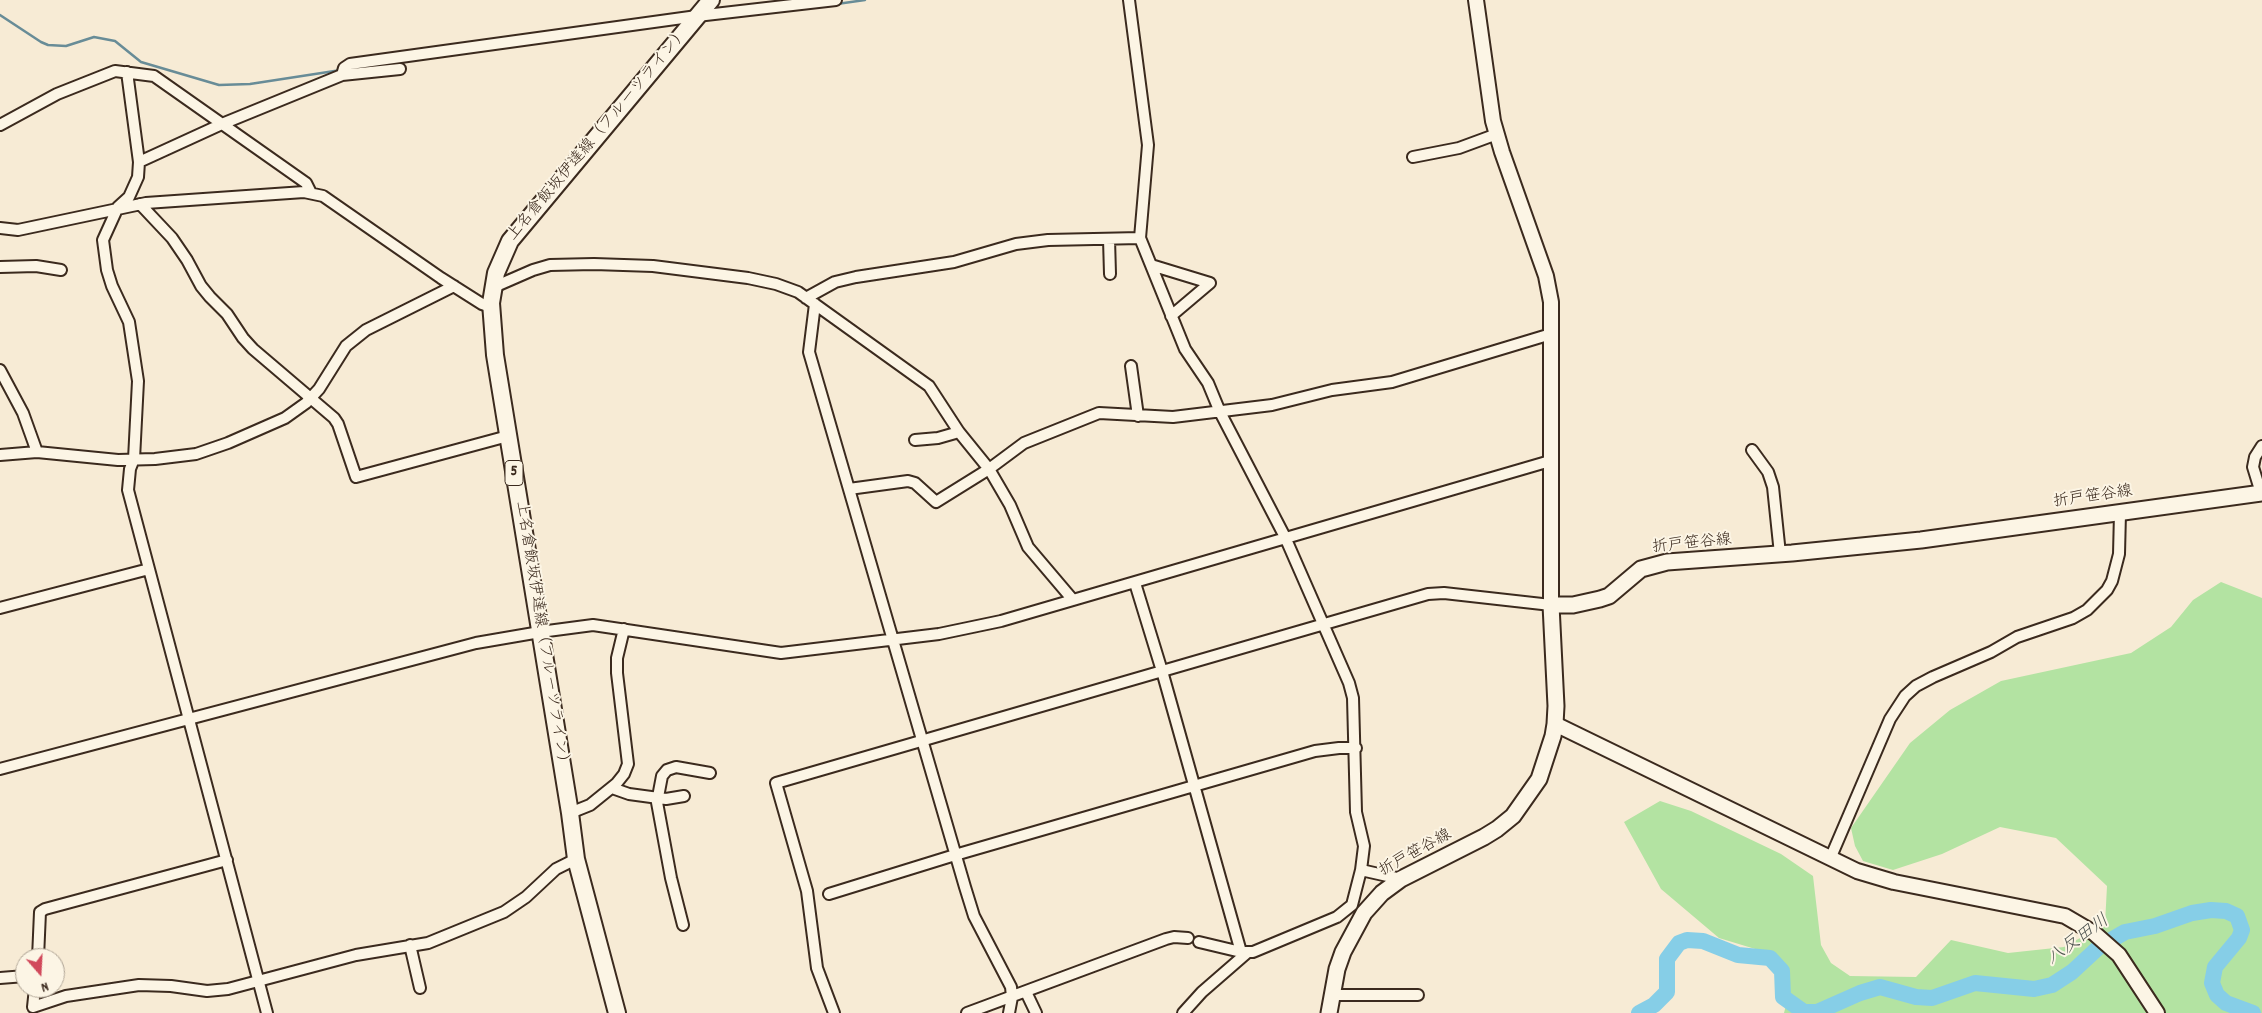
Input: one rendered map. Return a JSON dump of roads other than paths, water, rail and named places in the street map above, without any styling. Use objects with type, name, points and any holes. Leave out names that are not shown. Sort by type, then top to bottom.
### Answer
[{"type":"main road","name":"上名倉飯坂伊達線（フルーツライン）","points":[[617,1013],[586,904],[576,859],[495,355],[492,307],[494,287],[501,258],[510,241],[711,0]]},
{"type":"main road","name":"折戸笹谷線","points":[[1329,1013],[1343,952],[1361,919],[1382,893],[1401,878],[1484,837],[1513,816],[1539,779],[1555,724],[1556,706],[1551,605],[1573,605],[1609,596],[1641,569],[1652,565],[1921,540],[2261,493]]},
{"type":"street","points":[[342,75],[344,68],[350,64],[697,16],[836,0]]},
{"type":"street","points":[[1129,0],[1148,145],[1140,238],[1185,349],[1208,383],[1220,412],[1285,537],[1349,682],[1353,698],[1356,748],[1356,812],[1364,846],[1361,870],[1352,905],[1336,916],[1253,952],[1244,952],[1199,942]]},
{"type":"street","points":[[834,1013],[818,968],[807,891],[776,783],[1324,626],[1428,594],[1444,593],[1551,605],[1551,302],[1546,276],[1496,134],[1476,0]]},
{"type":"street","points":[[139,162],[222,124],[342,75],[400,70]]},
{"type":"street","points":[[0,125],[57,94],[115,71],[154,76],[306,182],[312,193]]},
{"type":"street","points":[[127,72],[139,162],[138,177],[129,197],[118,207],[103,240],[109,278],[130,322],[138,381],[134,459],[130,469],[128,490],[268,1013]]},
{"type":"street","points":[[1413,157],[1442,152],[1496,134]]},
{"type":"street","points":[[0,228],[18,230],[118,207],[140,204],[270,193],[312,193],[323,196],[454,286],[482,304],[492,307]]},
{"type":"street","points":[[140,204],[172,238],[201,286],[227,314],[243,338],[334,418],[338,424],[356,477],[508,436]]},
{"type":"street","points":[[810,301],[835,282],[954,262],[1016,244],[1048,240],[1140,238]]},
{"type":"street","points":[[1109,239],[1110,274]]},
{"type":"street","points":[[494,287],[533,270],[550,265],[653,266],[776,284],[798,292],[929,386],[959,432],[989,469],[1010,504],[1028,547],[1073,600]]},
{"type":"street","points":[[1150,265],[1210,283],[1171,316]]},
{"type":"street","points":[[0,267],[36,266],[61,270]]},
{"type":"street","points":[[0,455],[37,452],[118,460],[155,459],[196,454],[228,443],[285,418],[310,398],[319,389],[346,346],[366,330],[454,286]]},
{"type":"street","points":[[810,301],[809,352],[974,916],[1010,987],[1012,997],[1009,1013]]},
{"type":"street","points":[[849,489],[908,481],[915,484],[936,502],[989,469],[1024,443],[1099,413],[1173,417],[1272,405],[1332,390],[1392,382],[1551,334]]},
{"type":"street","points":[[1131,366],[1138,416]]},
{"type":"street","points":[[1,372],[23,413],[37,452]]},
{"type":"street","points":[[915,440],[938,438],[959,432]]},
{"type":"street","points":[[2261,493],[2252,467],[2255,457],[2262,446]]},
{"type":"street","points":[[1752,450],[1768,472],[1773,487],[1780,554]]},
{"type":"street","points":[[0,769],[476,643],[540,632],[593,625],[624,628],[740,648],[781,652],[939,634],[1001,621],[1550,461]]},
{"type":"street","points":[[1830,859],[1890,719],[1905,696],[1916,686],[1933,677],[1991,652],[2018,637],[2073,618],[2087,610],[2107,590],[2112,581],[2119,554],[2120,512]]},
{"type":"street","points":[[0,608],[149,569]]},
{"type":"street","points":[[1135,582],[1244,952]]},
{"type":"street","points":[[570,813],[590,805],[612,788],[624,774],[628,764],[617,673],[617,658],[624,628]]},
{"type":"street","points":[[1555,724],[1857,871],[1894,882],[2065,916],[2094,933],[2119,955],[2157,1013]]},
{"type":"street","points":[[829,894],[955,855],[1314,751],[1356,748]]},
{"type":"street","points":[[683,926],[657,797],[662,776],[666,770],[676,767],[710,773]]},
{"type":"street","points":[[612,788],[629,794],[666,799],[684,796]]},
{"type":"street","points":[[65,996],[130,986],[171,986],[207,991],[228,989],[356,955],[428,943],[504,912],[526,897],[556,869],[576,859]]},
{"type":"street","points":[[38,948],[40,912],[44,909],[227,860]]},
{"type":"street","points":[[1361,870],[1401,878]]},
{"type":"street","points":[[1352,905],[1361,919]]},
{"type":"street","points":[[967,1013],[1166,939],[1174,937],[1188,938]]},
{"type":"street","points":[[410,945],[420,988]]},
{"type":"street","points":[[1183,1013],[1244,952]]},
{"type":"street","points":[[0,978],[15,977]]},
{"type":"street","points":[[1026,992],[1036,1013]]},
{"type":"street","points":[[1332,995],[1418,995]]},
{"type":"street","points":[[34,998],[33,1007],[60,998]]},
{"type":"waterway","points":[[837,4],[865,0]]},
{"type":"waterway","points":[[0,15],[48,45],[66,46],[94,37],[115,41],[141,62],[219,85],[250,84],[341,70]]},
{"type":"waterway","name":"八反田川","points":[[1639,1013],[1654,1005],[1667,992],[1667,959],[1679,943],[1687,940],[1703,941],[1738,955],[1770,958],[1782,971],[1783,997],[1804,1012],[1817,1012],[1860,993],[1880,987],[1916,997],[1932,998],[1975,983],[2034,989],[2052,985],[2072,972],[2099,947],[2125,932],[2155,926],[2192,913],[2211,910],[2226,911],[2237,916],[2242,930],[2239,938],[2215,967],[2212,983],[2217,995],[2226,1003],[2253,1013]]}]
